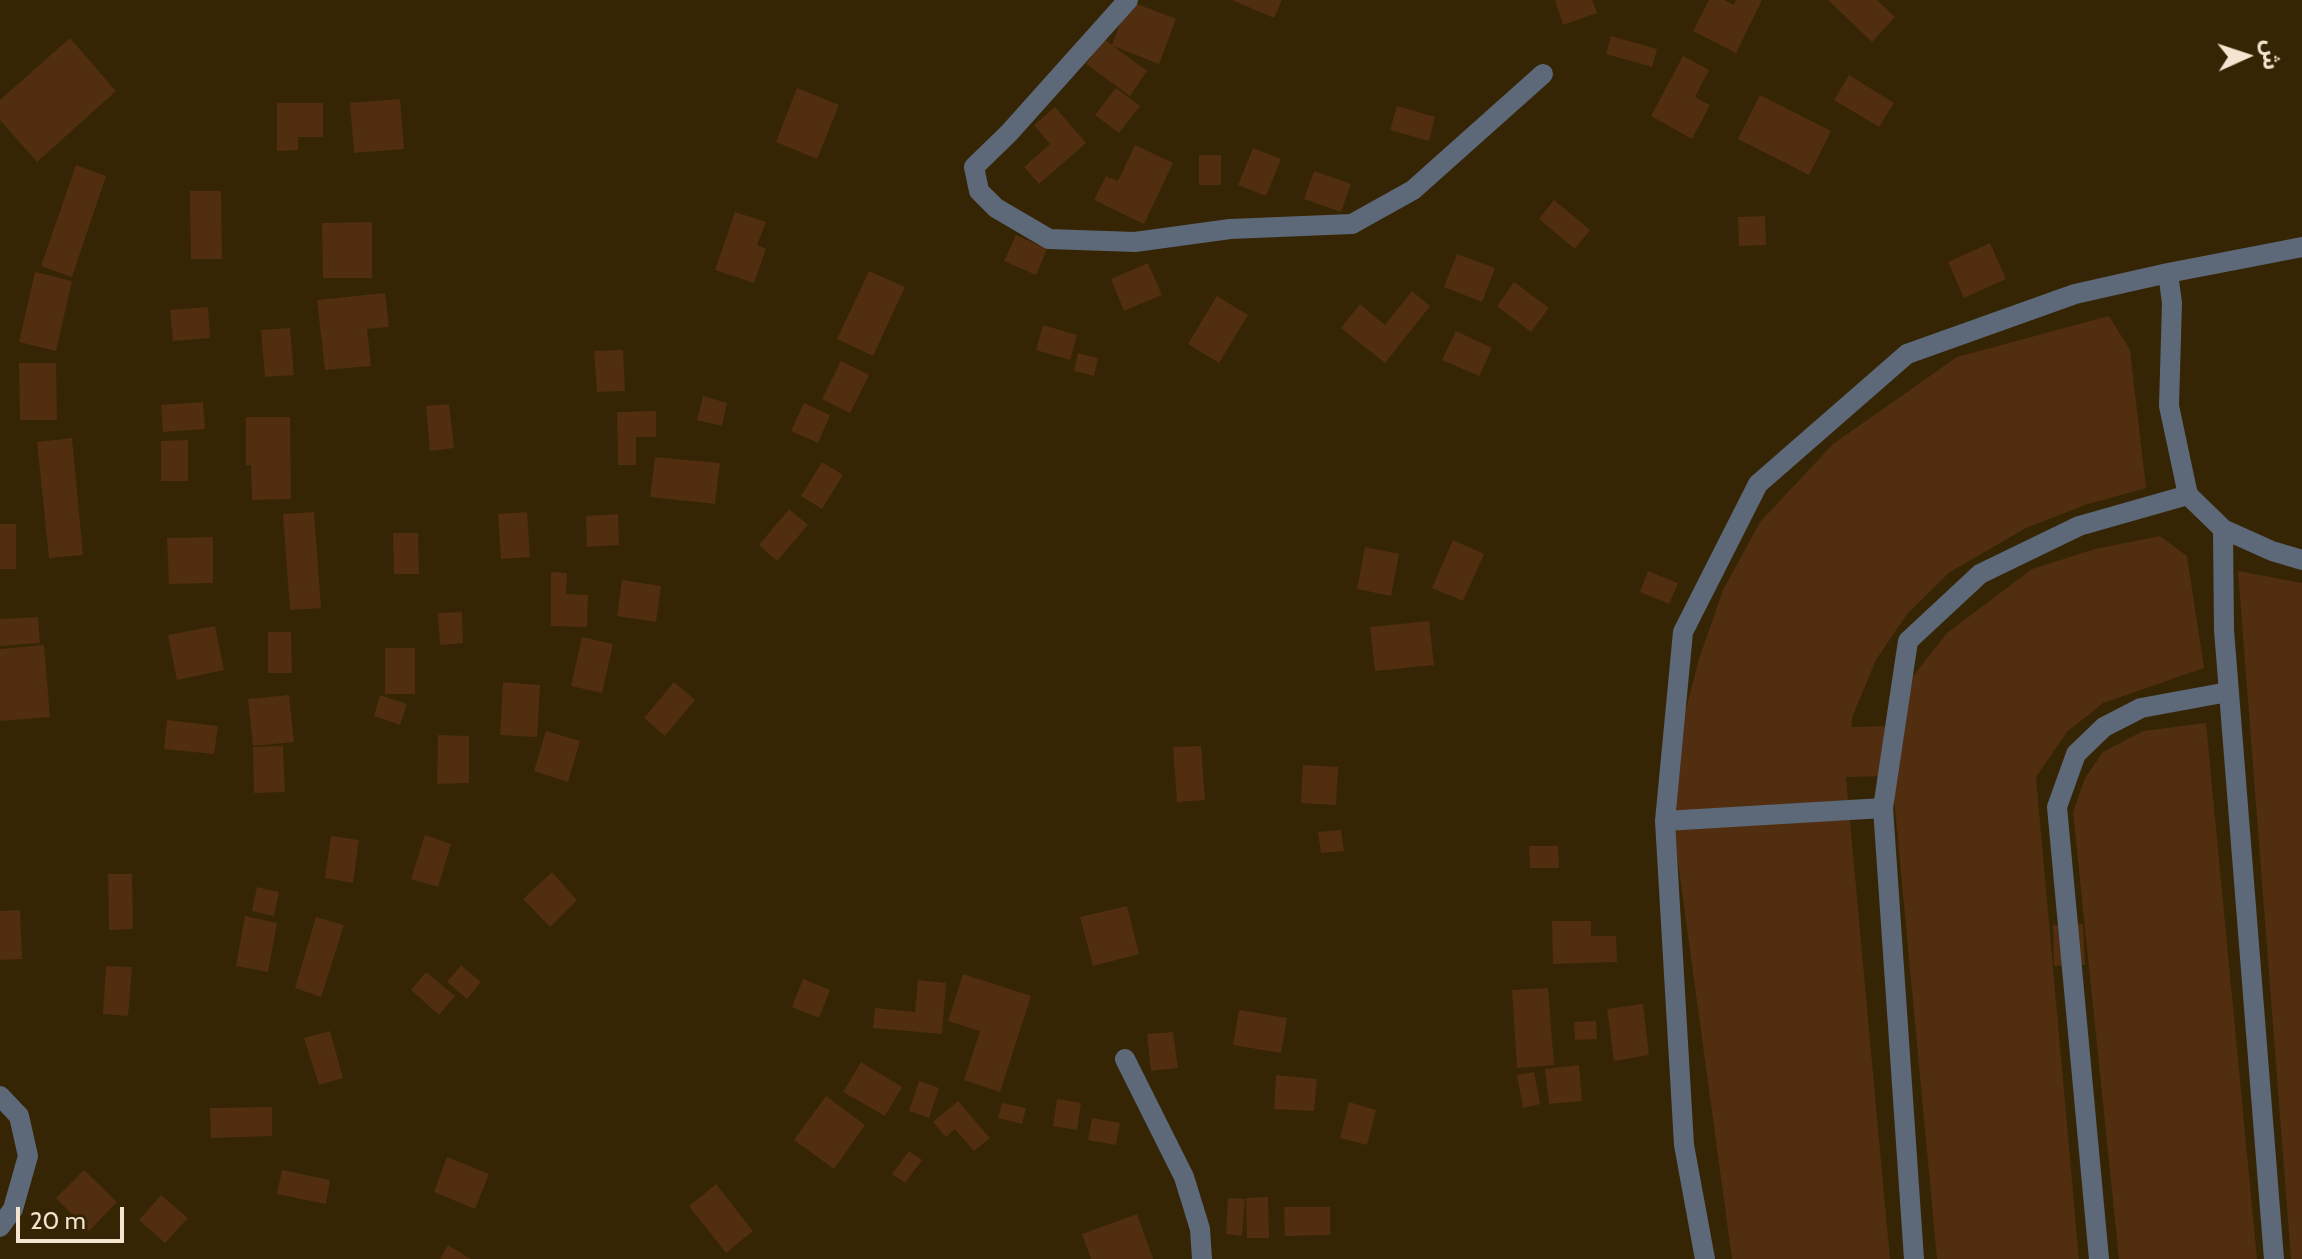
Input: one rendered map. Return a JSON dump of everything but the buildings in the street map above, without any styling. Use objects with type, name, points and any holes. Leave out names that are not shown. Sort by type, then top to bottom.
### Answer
[{"type":"street","points":[[1128,0],[1009,133],[974,167],[979,191],[996,208],[1049,239],[1135,242],[1230,229],[1352,224],[1413,190],[1543,74]]},
{"type":"street","points":[[1705,1259],[1684,1145],[1665,821],[1683,632],[1758,484],[1907,354],[2075,294],[2302,247]]},
{"type":"street","points":[[2168,273],[2172,303],[2169,406],[2188,495],[2223,529],[2272,551],[2302,560]]},
{"type":"street","points":[[1914,1259],[1883,808],[1908,641],[1980,574],[2079,526],[2188,495]]},
{"type":"street","points":[[2223,529],[2228,692],[2274,1259]]},
{"type":"street","points":[[2099,1259],[2057,807],[2076,754],[2104,727],[2141,708],[2228,692]]},
{"type":"street","points":[[1665,821],[1883,808]]},
{"type":"street","points":[[1125,1059],[1184,1177],[1200,1229],[1202,1259]]},
{"type":"street","points":[[0,1096],[19,1116],[28,1156],[13,1209],[0,1227]]}]
